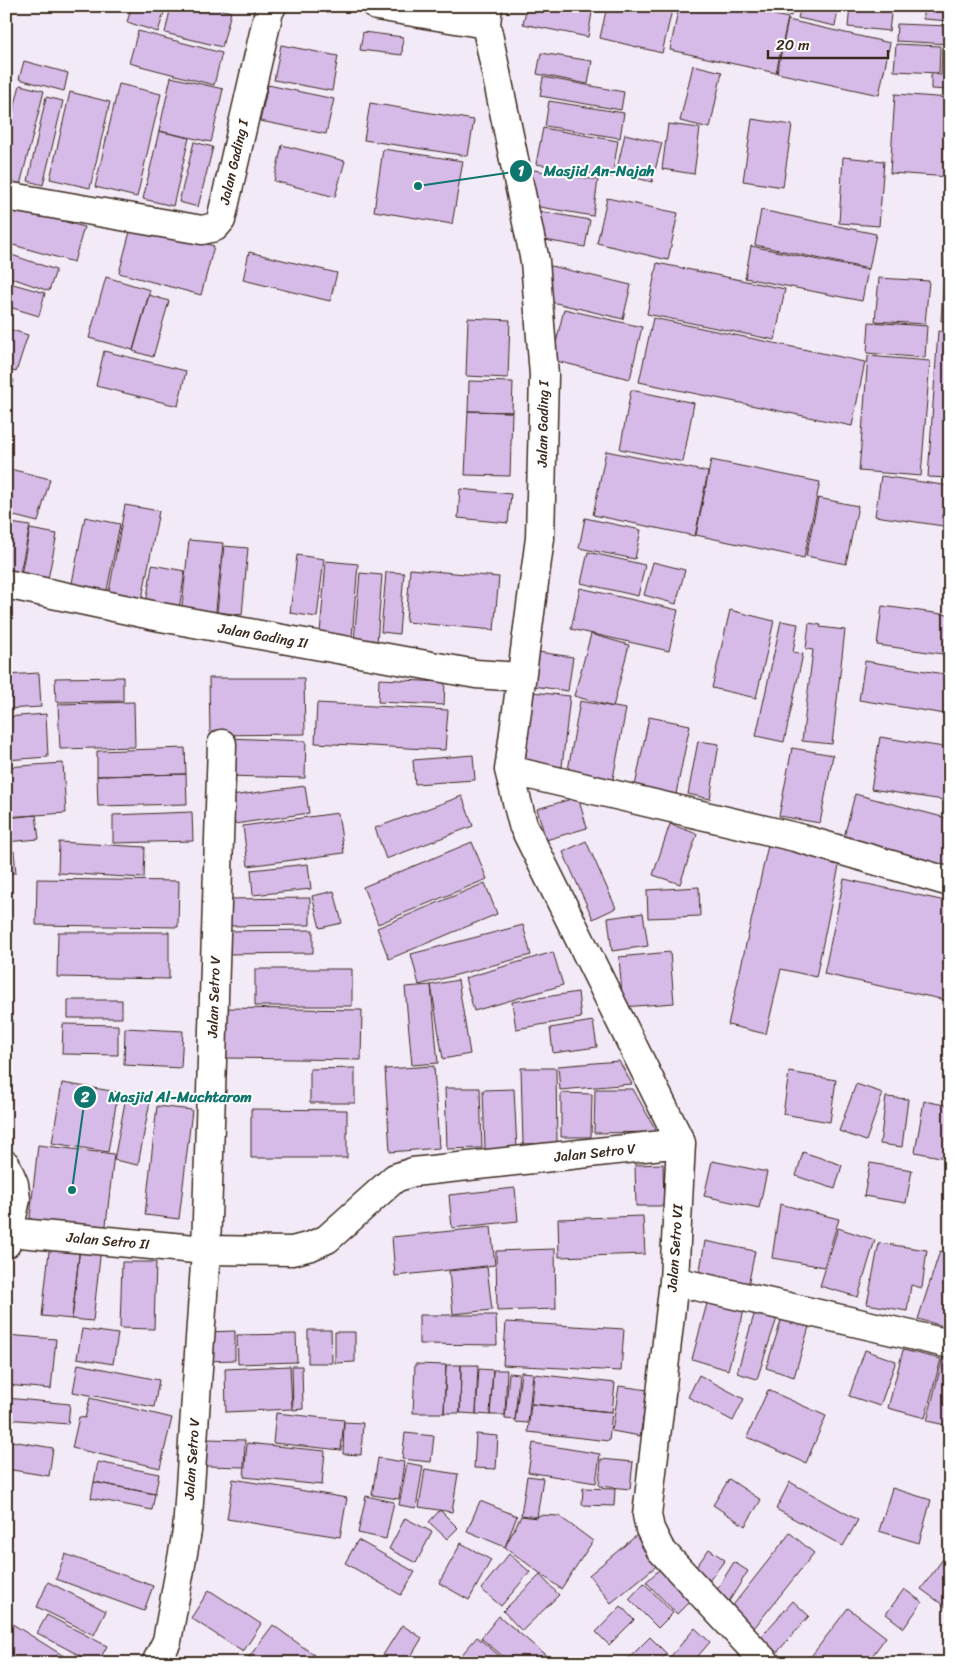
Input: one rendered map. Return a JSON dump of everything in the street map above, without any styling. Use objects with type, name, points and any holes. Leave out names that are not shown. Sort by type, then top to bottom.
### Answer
[{"type":"street","name":"Jalan Gading I","points":[[6,196],[202,230],[215,226],[221,220],[269,11],[272,6]]},
{"type":"street","name":"Jalan Gading I","points":[[377,6],[487,15],[535,261],[544,375],[540,538],[509,770],[523,825]]},
{"type":"street","name":"Jalan Gading II","points":[[6,584],[161,617],[476,674],[521,677]]},
{"type":"street","name":"Jalan Setro V","points":[[156,1663],[167,1641],[187,1530],[206,1250],[222,744]]},
{"type":"street","points":[[509,770],[795,836],[950,882]]},
{"type":"street","name":"Jalan Setro VI","points":[[523,825],[681,1144],[674,1281],[647,1515],[650,1529],[660,1549],[766,1663]]},
{"type":"street","name":"Jalan Setro V","points":[[206,1250],[292,1251],[311,1246],[327,1239],[394,1178],[413,1172],[681,1144]]},
{"type":"street","name":"Jalan Setro II","points":[[6,1165],[14,1184],[16,1199],[8,1238],[206,1250]]},
{"type":"street","points":[[674,1281],[950,1344]]},
{"type":"building","points":[[132,6],[166,6],[158,32],[127,22]]},
{"type":"building","points":[[171,6],[208,6],[231,12],[222,47],[165,33]]},
{"type":"building","points":[[527,6],[593,6],[588,37],[523,24]]},
{"type":"building","points":[[607,6],[673,6],[662,53],[600,38]]},
{"type":"building","points":[[679,6],[735,6],[788,18],[776,73],[670,50]]},
{"type":"building","points":[[759,6],[793,6],[791,16],[759,9]]},
{"type":"building","points":[[801,6],[839,6],[835,26],[798,18]]},
{"type":"building","points":[[850,6],[892,6],[889,31],[848,27]]},
{"type":"building","points":[[923,6],[950,6],[950,21],[923,19]]},
{"type":"building","points":[[788,20],[890,43],[879,95],[777,73]]},
{"type":"building","points":[[897,24],[950,26],[950,44],[896,41]]},
{"type":"building","points":[[138,31],[222,53],[214,85],[129,63]]},
{"type":"building","points":[[363,32],[403,37],[402,55],[360,50]]},
{"type":"building","points":[[896,44],[940,46],[939,73],[894,71]]},
{"type":"building","points":[[281,45],[338,56],[332,91],[274,80]]},
{"type":"building","points":[[942,48],[950,48],[950,90],[931,89],[931,74],[941,75]]},
{"type":"building","points":[[541,53],[592,61],[588,84],[537,74]]},
{"type":"building","points":[[24,61],[68,73],[64,91],[19,79]]},
{"type":"building","points":[[693,65],[722,72],[710,128],[680,121]]},
{"type":"building","points":[[171,77],[223,89],[211,142],[159,131]]},
{"type":"building","points":[[543,77],[624,92],[621,110],[540,96]]},
{"type":"building","points":[[119,84],[161,94],[137,197],[95,187]]},
{"type":"building","points":[[20,85],[44,91],[20,185],[6,181],[6,139]]},
{"type":"building","points":[[268,85],[334,99],[326,134],[260,121]]},
{"type":"building","points":[[70,92],[110,102],[90,188],[50,179]]},
{"type":"building","points":[[895,94],[950,98],[950,177],[890,173]]},
{"type":"building","points":[[46,97],[63,101],[43,185],[28,181]]},
{"type":"building","points":[[549,101],[624,113],[620,138],[545,126]]},
{"type":"building","points":[[370,103],[474,120],[468,156],[364,140]]},
{"type":"building","points":[[752,119],[792,125],[783,187],[743,181]]},
{"type":"building","points":[[668,124],[700,128],[694,174],[662,169]]},
{"type":"building","points":[[543,128],[618,141],[612,177],[536,164]]},
{"type":"building","points":[[159,131],[189,138],[173,206],[143,199]]},
{"type":"building","points":[[625,134],[662,143],[652,182],[616,173]]},
{"type":"building","points":[[194,142],[213,147],[198,207],[179,202]]},
{"type":"building","points":[[282,145],[345,161],[335,197],[274,181]]},
{"type":"building","points":[[383,149],[463,161],[452,224],[374,211]]},
{"type":"building","points":[[843,157],[884,161],[879,226],[839,223]]},
{"type":"building","points":[[527,169],[598,180],[593,216],[534,206]]},
{"type":"building","points":[[950,177],[950,321],[941,321]]},
{"type":"building","points":[[607,198],[678,213],[668,260],[597,243]]},
{"type":"building","points":[[6,205],[84,227],[74,262],[6,243]]},
{"type":"building","points":[[761,210],[876,234],[869,269],[755,245]]},
{"type":"building","points":[[538,211],[590,220],[585,247],[533,238]]},
{"type":"building","points":[[132,224],[214,246],[201,295],[119,273]]},
{"type":"building","points":[[751,246],[868,270],[862,301],[745,278]]},
{"type":"building","points":[[249,252],[337,273],[330,301],[243,280]]},
{"type":"building","points":[[6,253],[56,270],[49,291],[6,276]]},
{"type":"building","points":[[657,263],[785,289],[775,340],[647,314]]},
{"type":"building","points":[[547,265],[631,285],[623,319],[539,299]]},
{"type":"building","points":[[106,277],[150,290],[133,350],[89,338]]},
{"type":"building","points":[[879,278],[929,281],[925,324],[875,321]]},
{"type":"building","points":[[6,282],[45,293],[39,316],[6,306]]},
{"type":"building","points":[[149,295],[169,301],[153,357],[133,351]]},
{"type":"building","points":[[564,309],[642,327],[630,379],[552,360]]},
{"type":"building","points":[[468,318],[510,320],[508,378],[466,376]]},
{"type":"building","points":[[653,318],[865,362],[852,426],[639,382]]},
{"type":"building","points":[[869,322],[927,326],[925,358],[867,353]]},
{"type":"building","points":[[6,328],[28,335],[16,372],[6,369]]},
{"type":"building","points":[[938,331],[950,332],[950,478],[928,477]]},
{"type":"building","points":[[104,351],[186,371],[178,406],[96,386]]},
{"type":"building","points":[[868,356],[930,361],[921,476],[859,471]]},
{"type":"building","points":[[6,378],[14,380],[6,409]]},
{"type":"building","points":[[469,381],[513,382],[512,412],[468,411]]},
{"type":"building","points":[[631,390],[694,403],[683,462],[620,449]]},
{"type":"building","points":[[468,411],[512,412],[510,476],[465,475]]},
{"type":"building","points":[[606,451],[708,472],[695,536],[593,515]]},
{"type":"building","points":[[711,460],[820,482],[804,558],[696,535]]},
{"type":"building","points":[[6,468],[50,479],[38,522],[6,514]]},
{"type":"building","points":[[881,476],[950,486],[950,527],[875,516]]},
{"type":"building","points":[[460,489],[511,494],[508,523],[458,518]]},
{"type":"building","points":[[818,498],[858,506],[846,564],[806,556]]},
{"type":"building","points":[[125,505],[159,511],[140,609],[107,602]]},
{"type":"building","points":[[85,517],[120,524],[105,600],[70,593]]},
{"type":"building","points":[[585,518],[641,530],[635,559],[579,548]]},
{"type":"building","points":[[11,523],[30,526],[18,582],[6,580],[6,547]]},
{"type":"building","points":[[30,529],[57,534],[46,589],[19,584]]},
{"type":"building","points":[[189,540],[223,543],[215,619],[181,615]]},
{"type":"building","points":[[224,546],[248,548],[242,615],[217,612]]},
{"type":"building","points":[[588,552],[645,565],[638,596],[581,583]]},
{"type":"building","points":[[297,555],[324,559],[317,617],[290,613]]},
{"type":"building","points":[[326,561],[358,564],[352,637],[320,633]]},
{"type":"building","points":[[653,562],[685,570],[676,604],[644,595]]},
{"type":"building","points":[[152,565],[185,571],[178,616],[145,610]]},
{"type":"building","points":[[410,569],[499,577],[494,630],[406,622]]},
{"type":"building","points":[[386,572],[404,573],[399,634],[381,632]]},
{"type":"building","points":[[360,573],[382,575],[377,643],[354,641]]},
{"type":"building","points":[[580,588],[678,610],[669,651],[571,629]]},
{"type":"building","points":[[882,606],[950,615],[950,655],[877,645]]},
{"type":"building","points":[[730,610],[774,621],[756,698],[712,688]]},
{"type":"building","points":[[781,621],[798,624],[793,652],[803,654],[784,742],[756,736]]},
{"type":"building","points":[[809,623],[821,625],[820,627],[845,630],[832,744],[802,741],[813,650],[806,649]]},
{"type":"building","points":[[591,634],[629,645],[613,707],[574,696]]},
{"type":"building","points":[[531,651],[573,657],[568,691],[527,685]]},
{"type":"building","points":[[865,661],[950,675],[945,714],[859,700]]},
{"type":"building","points":[[39,673],[41,707],[6,709],[6,675]]},
{"type":"building","points":[[123,677],[123,701],[56,702],[55,678]]},
{"type":"building","points":[[209,678],[304,678],[305,734],[210,735]]},
{"type":"building","points":[[379,679],[445,682],[444,705],[378,702]]},
{"type":"building","points":[[532,692],[570,696],[562,767],[525,763]]},
{"type":"building","points":[[580,701],[626,709],[612,784],[567,776]]},
{"type":"building","points":[[134,702],[135,747],[60,749],[58,704]]},
{"type":"building","points":[[317,703],[448,710],[445,750],[315,743]]},
{"type":"building","points":[[46,714],[48,757],[6,760],[6,717]]},
{"type":"building","points":[[649,717],[690,725],[676,794],[635,786]]},
{"type":"building","points":[[880,737],[950,748],[950,801],[871,789]]},
{"type":"building","points":[[226,738],[306,741],[305,778],[224,776]]},
{"type":"building","points":[[698,741],[719,744],[710,799],[688,794]]},
{"type":"building","points":[[185,748],[186,774],[97,776],[97,751]]},
{"type":"building","points":[[792,748],[833,755],[820,823],[779,816]]},
{"type":"building","points":[[473,755],[475,780],[415,784],[413,760]]},
{"type":"building","points":[[63,763],[66,813],[6,817],[6,767]]},
{"type":"building","points":[[186,774],[187,804],[98,806],[97,776]]},
{"type":"building","points":[[305,786],[309,813],[235,824],[231,796]]},
{"type":"building","points":[[855,794],[950,819],[950,872],[842,845]]},
{"type":"building","points":[[462,796],[473,826],[386,859],[375,828]]},
{"type":"building","points":[[578,797],[587,828],[546,840],[537,809]]},
{"type":"building","points":[[192,812],[193,841],[113,843],[113,815]]},
{"type":"building","points":[[338,813],[344,853],[248,866],[243,826]]},
{"type":"building","points":[[36,815],[39,839],[6,842],[6,818]]},
{"type":"building","points":[[670,824],[697,834],[680,884],[653,875]]},
{"type":"building","points":[[586,841],[616,908],[593,919],[563,852]]},
{"type":"building","points":[[59,842],[145,847],[144,878],[58,873]]},
{"type":"building","points":[[472,842],[487,879],[378,924],[363,887]]},
{"type":"building","points":[[768,845],[840,861],[816,977],[781,969],[766,1034],[728,1025]]},
{"type":"building","points":[[14,851],[16,873],[6,873],[6,852]]},
{"type":"building","points":[[308,864],[311,889],[253,895],[251,870]]},
{"type":"building","points":[[37,879],[179,881],[178,927],[36,925]]},
{"type":"building","points":[[844,879],[950,902],[950,1001],[824,974]]},
{"type":"building","points":[[485,883],[497,914],[389,959],[377,928]]},
{"type":"building","points":[[699,887],[700,916],[648,918],[647,890]]},
{"type":"building","points":[[334,891],[342,923],[320,928],[312,896]]},
{"type":"building","points":[[310,898],[310,925],[226,926],[225,899]]},
{"type":"building","points":[[643,913],[648,946],[612,951],[608,918]]},
{"type":"building","points":[[523,925],[531,955],[419,985],[411,954]]},
{"type":"building","points":[[313,930],[313,953],[226,954],[226,931]]},
{"type":"building","points":[[58,932],[169,932],[169,979],[57,977]]},
{"type":"building","points":[[553,952],[563,985],[474,1011],[465,978]]},
{"type":"building","points":[[670,952],[674,1003],[623,1007],[619,957]]},
{"type":"building","points":[[255,969],[352,969],[352,1006],[255,1006]]},
{"type":"building","points":[[458,980],[470,1054],[443,1059],[431,985]]},
{"type":"building","points":[[431,985],[438,1063],[412,1065],[405,987]]},
{"type":"building","points":[[578,992],[581,1018],[516,1029],[512,1002]]},
{"type":"building","points":[[68,1000],[122,1000],[122,1018],[68,1018]]},
{"type":"building","points":[[227,1008],[362,1010],[361,1060],[226,1058]]},
{"type":"building","points":[[593,1021],[597,1047],[553,1053],[550,1028]]},
{"type":"building","points":[[63,1024],[118,1025],[118,1055],[62,1054]]},
{"type":"building","points":[[125,1028],[183,1031],[181,1068],[124,1065]]},
{"type":"building","points":[[619,1061],[632,1084],[560,1090],[558,1066]]},
{"type":"building","points":[[434,1066],[439,1148],[390,1152],[385,1069]]},
{"type":"building","points":[[355,1068],[355,1103],[310,1103],[310,1069]]},
{"type":"building","points":[[521,1068],[556,1068],[557,1143],[523,1144]]},
{"type":"building","points":[[789,1072],[836,1080],[830,1122],[783,1114]]},
{"type":"building","points":[[62,1083],[118,1092],[108,1152],[52,1143]]},
{"type":"building","points":[[856,1084],[883,1093],[866,1141],[839,1131]]},
{"type":"building","points":[[445,1088],[480,1088],[482,1148],[447,1149]]},
{"type":"building","points":[[514,1089],[517,1149],[485,1150],[483,1090]]},
{"type":"building","points":[[595,1089],[633,1089],[657,1132],[594,1133]]},
{"type":"building","points":[[561,1093],[592,1094],[591,1137],[561,1137]]},
{"type":"building","points":[[126,1097],[150,1101],[138,1165],[114,1160]]},
{"type":"building","points":[[886,1097],[908,1099],[902,1147],[880,1144]]},
{"type":"building","points":[[924,1101],[950,1106],[950,1159],[915,1152]]},
{"type":"building","points":[[157,1106],[192,1110],[179,1219],[145,1215]]},
{"type":"building","points":[[251,1109],[347,1110],[347,1158],[251,1158]]},
{"type":"building","points":[[38,1145],[114,1154],[105,1234],[29,1226]]},
{"type":"building","points":[[803,1152],[842,1165],[835,1189],[796,1176]]},
{"type":"building","points":[[712,1161],[767,1172],[759,1208],[704,1196]]},
{"type":"building","points":[[870,1163],[912,1170],[906,1203],[864,1196]]},
{"type":"building","points":[[663,1164],[664,1206],[636,1206],[635,1165]]},
{"type":"building","points":[[515,1188],[518,1221],[452,1228],[449,1195]]},
{"type":"building","points":[[780,1204],[839,1219],[824,1267],[772,1258]]},
{"type":"building","points":[[643,1216],[645,1254],[559,1257],[558,1219]]},
{"type":"building","points":[[491,1227],[495,1265],[395,1276],[392,1237]]},
{"type":"building","points":[[838,1228],[875,1240],[858,1297],[820,1286]]},
{"type":"building","points":[[705,1241],[755,1251],[747,1291],[698,1281]]},
{"type":"building","points":[[50,1242],[80,1246],[72,1319],[42,1316]]},
{"type":"building","points":[[879,1243],[927,1250],[922,1288],[911,1285],[907,1311],[867,1304]]},
{"type":"building","points":[[80,1246],[101,1248],[93,1321],[72,1319]]},
{"type":"building","points":[[555,1249],[556,1309],[497,1311],[496,1251]]},
{"type":"building","points":[[940,1251],[950,1254],[950,1328],[918,1319]]},
{"type":"building","points":[[122,1262],[156,1262],[154,1329],[120,1328]]},
{"type":"building","points":[[487,1267],[492,1310],[453,1314],[449,1271]]},
{"type":"building","points":[[709,1296],[745,1307],[728,1370],[692,1359]]},
{"type":"building","points":[[756,1308],[778,1315],[757,1379],[737,1373]]},
{"type":"building","points":[[419,1315],[496,1315],[497,1345],[419,1344]]},
{"type":"building","points":[[782,1318],[809,1327],[794,1377],[766,1368]]},
{"type":"building","points":[[506,1322],[624,1329],[621,1371],[503,1365]]},
{"type":"building","points":[[82,1329],[118,1334],[113,1364],[77,1358]]},
{"type":"building","points":[[308,1330],[331,1330],[332,1363],[308,1363]]},
{"type":"building","points":[[235,1331],[235,1360],[205,1361],[205,1332]]},
{"type":"building","points":[[335,1332],[355,1332],[355,1362],[335,1363]]},
{"type":"building","points":[[296,1334],[297,1362],[238,1364],[237,1335]]},
{"type":"building","points":[[6,1335],[56,1339],[51,1389],[6,1385]]},
{"type":"building","points":[[865,1350],[896,1361],[880,1406],[849,1396]]},
{"type":"building","points":[[903,1350],[941,1359],[925,1418],[888,1408]]},
{"type":"building","points":[[943,1357],[950,1359],[950,1426],[927,1421]]},
{"type":"building","points":[[78,1364],[159,1380],[154,1407],[73,1392]]},
{"type":"building","points":[[415,1364],[446,1365],[444,1413],[413,1413]]},
{"type":"building","points":[[446,1365],[461,1365],[460,1413],[444,1413]]},
{"type":"building","points":[[461,1365],[478,1365],[476,1414],[460,1413]]},
{"type":"building","points":[[290,1366],[292,1409],[226,1412],[225,1369]]},
{"type":"building","points":[[292,1366],[302,1366],[303,1409],[293,1410]]},
{"type":"building","points":[[479,1369],[493,1370],[490,1415],[476,1414]]},
{"type":"building","points":[[493,1370],[507,1370],[505,1415],[490,1415]]},
{"type":"building","points":[[521,1372],[533,1373],[528,1423],[515,1422]]},
{"type":"building","points":[[509,1373],[519,1374],[515,1420],[505,1419]]},
{"type":"building","points":[[534,1374],[615,1383],[612,1412],[531,1404]]},
{"type":"building","points":[[699,1375],[744,1399],[733,1421],[688,1397]]},
{"type":"building","points":[[619,1386],[648,1390],[640,1436],[612,1431]]},
{"type":"building","points":[[768,1390],[826,1416],[806,1463],[747,1437]]},
{"type":"building","points":[[6,1398],[70,1404],[68,1424],[6,1419]]},
{"type":"building","points":[[90,1398],[172,1418],[160,1468],[72,1448],[79,1417],[85,1418]]},
{"type":"building","points":[[531,1404],[612,1412],[609,1441],[528,1432]]},
{"type":"building","points":[[276,1413],[344,1420],[341,1450],[273,1443]]},
{"type":"building","points":[[344,1422],[363,1423],[361,1455],[343,1454]]},
{"type":"building","points":[[405,1433],[434,1436],[431,1462],[402,1459]]},
{"type":"building","points":[[476,1434],[498,1436],[496,1469],[474,1468]]},
{"type":"building","points":[[207,1439],[245,1440],[244,1467],[206,1466]]},
{"type":"building","points":[[6,1440],[53,1448],[49,1476],[6,1469]]},
{"type":"building","points":[[247,1443],[325,1451],[322,1485],[244,1477]]},
{"type":"building","points":[[533,1443],[600,1454],[596,1483],[528,1472]]},
{"type":"building","points":[[378,1458],[404,1462],[399,1499],[372,1495]]},
{"type":"building","points":[[601,1459],[633,1462],[630,1489],[599,1486]]},
{"type":"building","points":[[98,1462],[159,1474],[155,1494],[94,1482]]},
{"type":"building","points":[[407,1463],[423,1466],[416,1508],[399,1505]]},
{"type":"building","points":[[425,1469],[458,1474],[452,1512],[419,1507]]},
{"type":"building","points":[[527,1476],[543,1478],[537,1517],[521,1515]]},
{"type":"building","points":[[233,1479],[347,1498],[340,1537],[227,1519]]},
{"type":"building","points":[[729,1479],[761,1500],[745,1526],[713,1505]]},
{"type":"building","points":[[94,1482],[155,1494],[152,1510],[91,1498]]},
{"type":"building","points":[[790,1482],[858,1520],[843,1546],[776,1509]]},
{"type":"building","points":[[583,1488],[615,1489],[614,1506],[582,1505]]},
{"type":"building","points":[[892,1488],[931,1500],[919,1543],[879,1531]]},
{"type":"building","points":[[366,1496],[394,1502],[386,1539],[358,1533]]},
{"type":"building","points":[[480,1501],[517,1516],[505,1547],[467,1531]]},
{"type":"building","points":[[440,1510],[458,1528],[447,1539],[429,1522]]},
{"type":"building","points":[[539,1515],[559,1516],[593,1541],[561,1589],[505,1547],[521,1516],[537,1518]]},
{"type":"building","points":[[405,1518],[432,1532],[416,1563],[389,1549]]},
{"type":"building","points":[[790,1533],[814,1553],[754,1628],[730,1609]]},
{"type":"building","points":[[637,1535],[660,1563],[611,1603],[589,1575]]},
{"type":"building","points":[[358,1540],[415,1572],[401,1595],[345,1563]]},
{"type":"building","points":[[461,1543],[491,1560],[469,1600],[439,1583]]},
{"type":"building","points":[[709,1549],[725,1560],[709,1581],[694,1570]]},
{"type":"building","points":[[65,1554],[153,1586],[144,1611],[56,1579]]},
{"type":"building","points":[[509,1554],[530,1572],[501,1606],[481,1589]]},
{"type":"building","points":[[943,1559],[950,1564],[950,1610],[921,1589]]},
{"type":"building","points":[[734,1562],[748,1571],[726,1606],[712,1597]]},
{"type":"building","points":[[660,1569],[691,1600],[677,1614],[646,1582]]},
{"type":"building","points":[[540,1575],[559,1595],[522,1631],[503,1611]]},
{"type":"building","points":[[48,1582],[106,1611],[94,1635],[37,1607]]},
{"type":"building","points":[[644,1583],[673,1613],[658,1628],[629,1599]]},
{"type":"building","points":[[904,1589],[922,1602],[904,1628],[886,1614]]},
{"type":"building","points":[[209,1590],[261,1624],[243,1652],[191,1618]]},
{"type":"building","points":[[793,1601],[809,1616],[773,1657],[756,1642]]},
{"type":"building","points":[[621,1606],[634,1620],[609,1645],[596,1632]]},
{"type":"building","points":[[848,1608],[886,1637],[867,1663],[806,1663]]},
{"type":"building","points":[[47,1615],[107,1646],[98,1663],[94,1663],[37,1633]]},
{"type":"building","points":[[499,1616],[549,1658],[545,1663],[511,1663],[481,1638]]},
{"type":"building","points":[[6,1620],[75,1663],[21,1663],[6,1654]]},
{"type":"building","points":[[273,1625],[314,1655],[308,1663],[257,1663],[249,1657]]},
{"type":"building","points":[[402,1625],[422,1638],[407,1663],[378,1663]]},
{"type":"building","points":[[695,1628],[710,1642],[692,1663],[665,1663]]},
{"type":"building","points":[[477,1637],[508,1663],[463,1663],[458,1659]]},
{"type":"building","points":[[650,1637],[667,1654],[658,1663],[624,1663]]},
{"type":"place","name":"Masjid An-Najah","points":[[418,186]]},
{"type":"place","name":"Masjid Al-Muchtarom","points":[[72,1190]]}]
